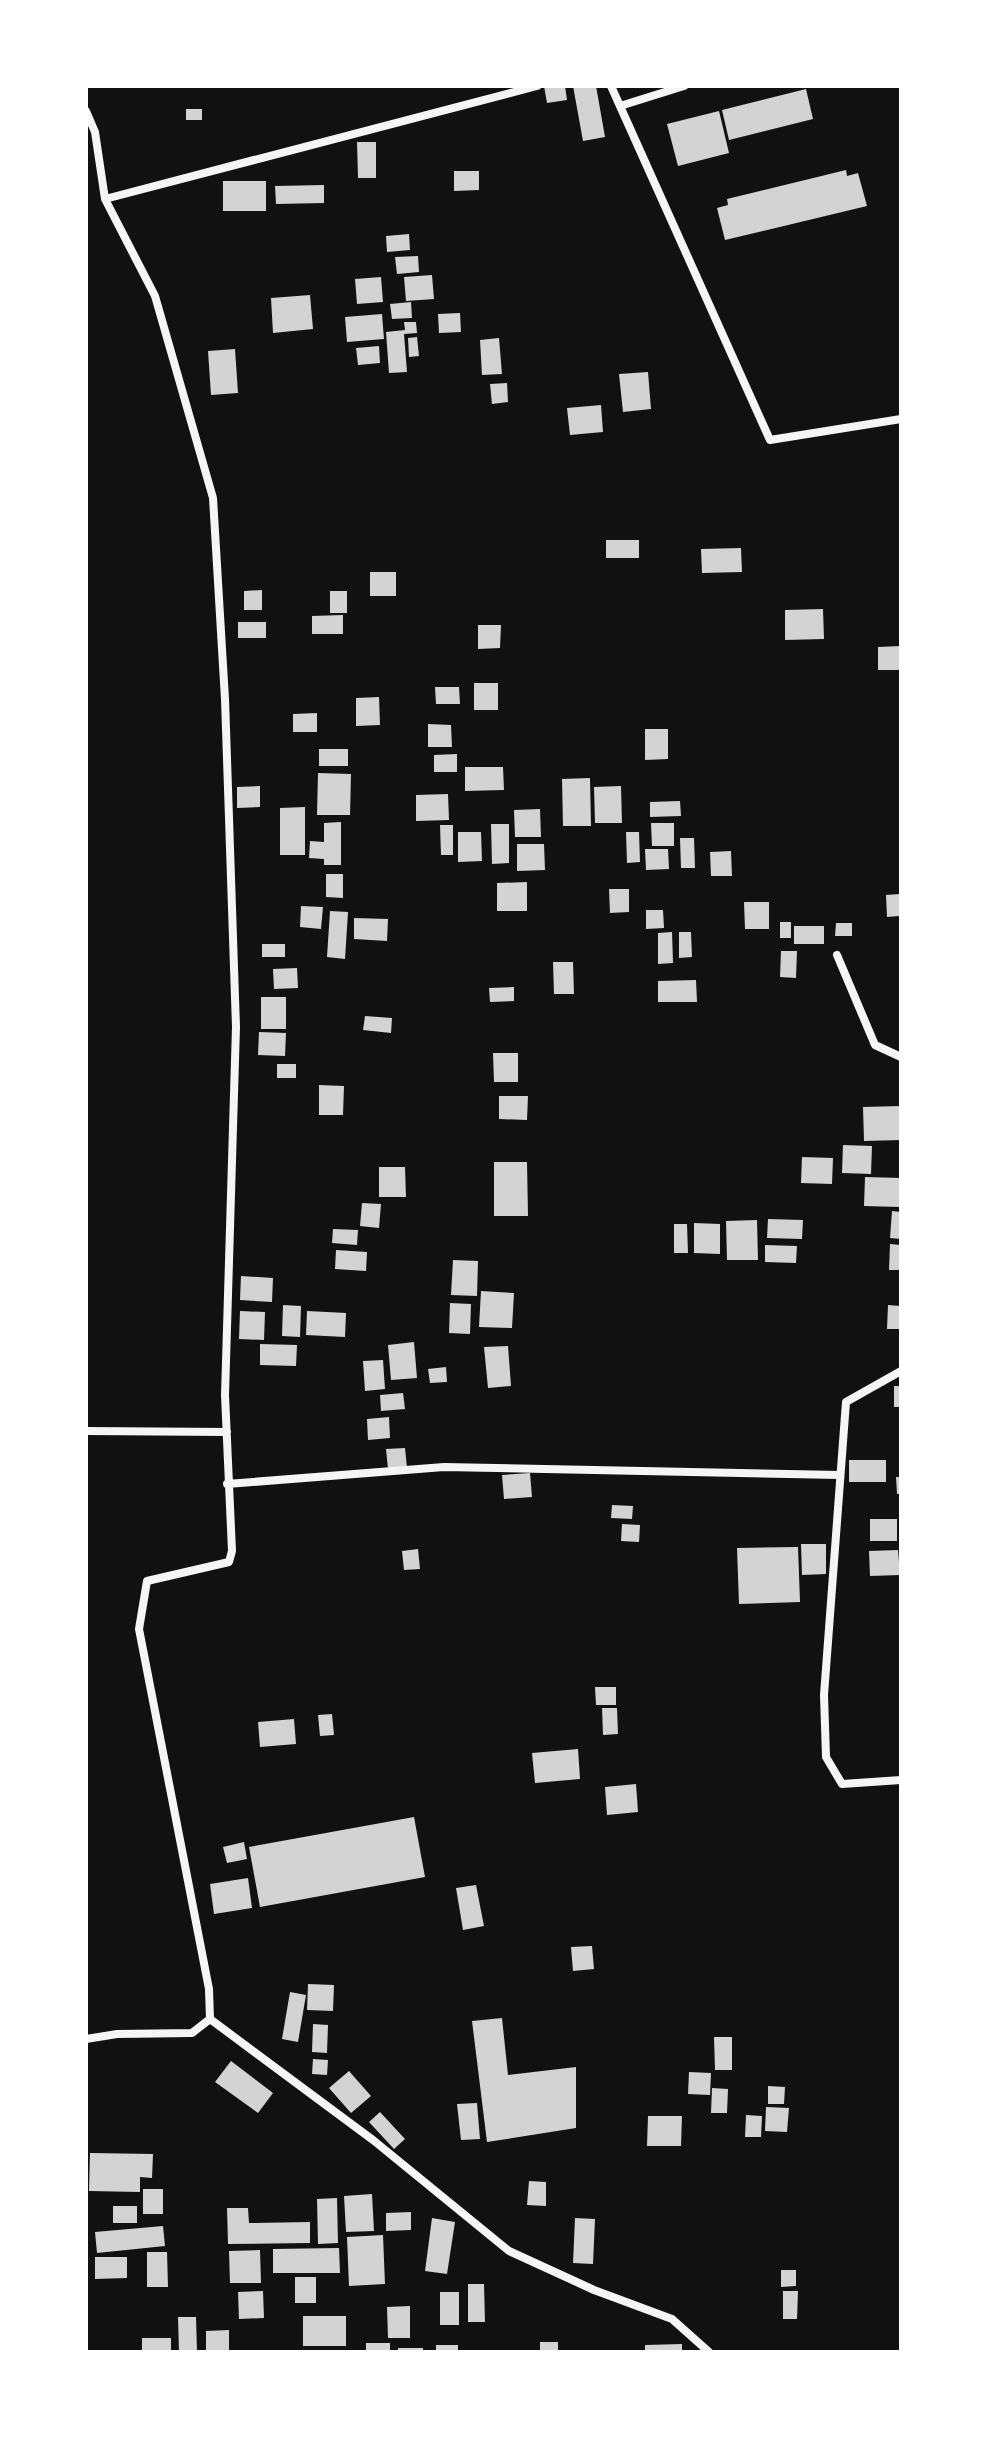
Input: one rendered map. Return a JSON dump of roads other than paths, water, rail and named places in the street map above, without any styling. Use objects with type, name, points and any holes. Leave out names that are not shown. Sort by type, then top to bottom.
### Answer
[{"type":"street","points":[[105,199],[537,86]]},
{"type":"street","points":[[611,86],[770,440],[901,419]]},
{"type":"street","points":[[620,106],[684,86]]},
{"type":"street","points":[[86,111],[95,132],[105,199],[155,296],[213,498],[225,699],[236,1027],[227,1432],[232,1551],[229,1562],[147,1581],[139,1629],[209,1989],[210,2019]]},
{"type":"street","points":[[837,955],[875,1045],[901,1057]]},
{"type":"street","points":[[901,1371],[846,1402],[824,1695],[826,1757],[842,1784],[901,1780]]},
{"type":"street","points":[[86,1431],[227,1432]]},
{"type":"street","points":[[227,1484],[444,1467],[840,1475]]},
{"type":"street","points":[[86,2039],[117,2034],[192,2033],[210,2019]]},
{"type":"street","points":[[210,2019],[373,2140],[509,2251],[594,2290],[672,2319],[709,2352]]}]
